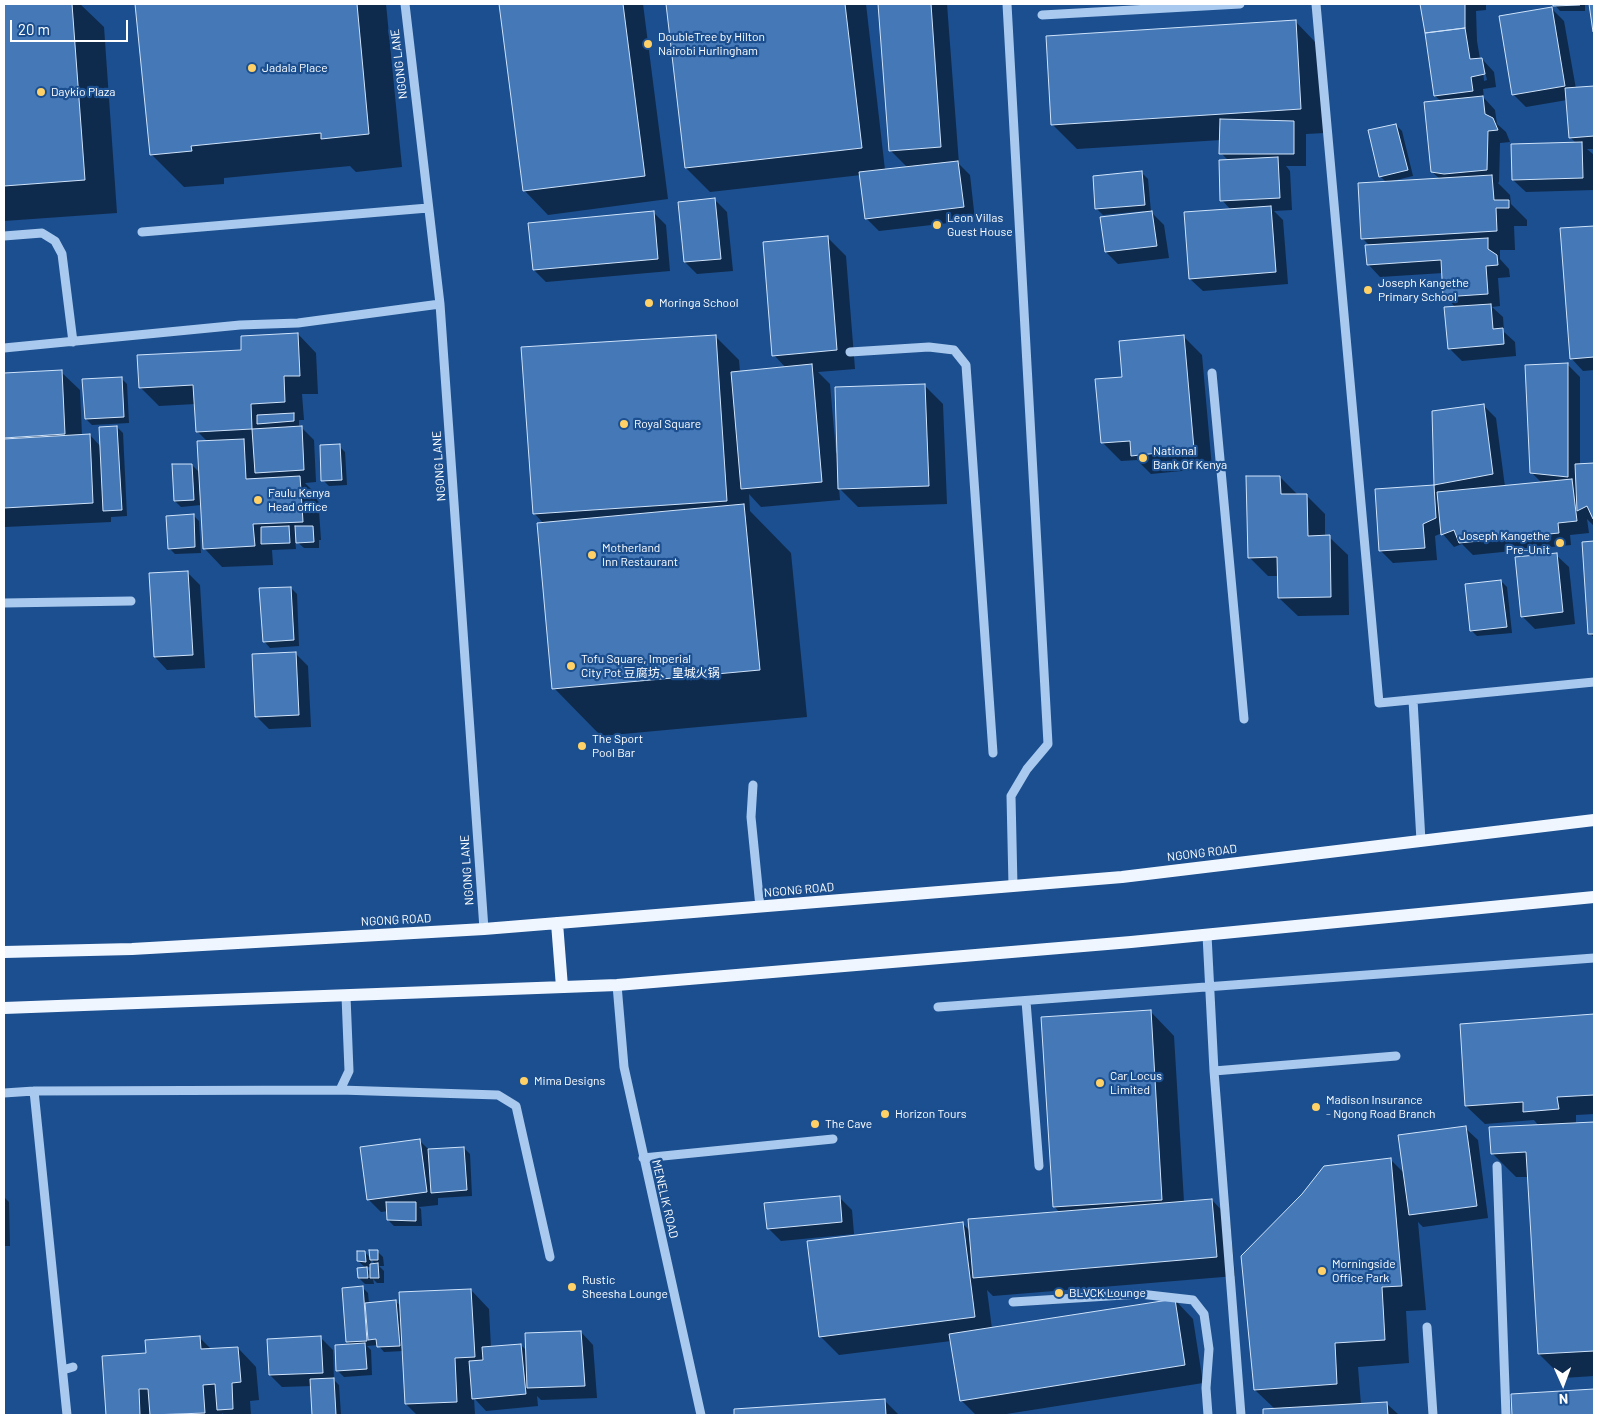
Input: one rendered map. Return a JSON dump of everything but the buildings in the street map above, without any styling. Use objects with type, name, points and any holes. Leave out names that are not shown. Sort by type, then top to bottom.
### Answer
[{"type":"main road","name":"NGONG ROAD","points":[[4,952],[132,949],[484,928],[1122,877],[1594,820]]},
{"type":"main road","points":[[4,1008],[617,985],[1207,935],[1594,897]]},
{"type":"main road","points":[[557,923],[562,987]]},
{"type":"street","name":"NGONG LANE","points":[[405,4],[440,304],[484,928]]},
{"type":"street","points":[[1007,4],[1048,744],[1027,769],[1012,796],[1013,886]]},
{"type":"street","points":[[1042,15],[1240,4]]},
{"type":"street","points":[[1316,4],[1379,704],[1594,682]]},
{"type":"street","points":[[142,232],[428,208]]},
{"type":"street","points":[[4,236],[42,233],[56,241],[62,254],[73,342]]},
{"type":"street","points":[[4,348],[240,325],[298,323],[440,304]]},
{"type":"street","points":[[850,352],[929,346],[954,350],[966,365],[993,753]]},
{"type":"street","points":[[1212,373],[1244,719]]},
{"type":"street","points":[[4,603],[131,601]]},
{"type":"street","points":[[1412,700],[1421,841]]},
{"type":"street","points":[[753,785],[751,817],[760,907]]},
{"type":"street","points":[[1207,935],[1214,1071],[1241,1415]]},
{"type":"street","points":[[938,1007],[1594,958]]},
{"type":"street","name":"MENELIK ROAD","points":[[617,985],[624,1068],[701,1415]]},
{"type":"street","points":[[340,1090],[349,1071],[346,996]]},
{"type":"street","points":[[1026,1001],[1039,1166]]},
{"type":"street","points":[[1214,1071],[1396,1056]]},
{"type":"street","points":[[4,1094],[34,1091],[340,1090],[498,1095],[516,1106],[550,1257]]},
{"type":"street","points":[[34,1091],[67,1415]]},
{"type":"street","points":[[643,1158],[833,1139]]},
{"type":"street","points":[[1497,1166],[1506,1415]]},
{"type":"street","points":[[1013,1302],[1140,1294],[1193,1300],[1204,1314],[1209,1349],[1206,1388],[1208,1415]]},
{"type":"street","points":[[1427,1326],[1433,1415]]},
{"type":"street","points":[[63,1370],[73,1367]]},
{"type":"place","name":"DoubleTree by Hilton Nairobi Hurlingham","points":[[648,44]]},
{"type":"place","name":"Jadala Place","points":[[252,68]]},
{"type":"place","name":"Daykio Plaza","points":[[41,92]]},
{"type":"place","name":"Leon Villas Guest House","points":[[937,225]]},
{"type":"place","name":"Joseph Kangethe Primary School","points":[[1368,290]]},
{"type":"place","name":"Moringa School","points":[[649,303]]},
{"type":"place","name":"Royal Square","points":[[624,424]]},
{"type":"place","name":"National Bank Of Kenya","points":[[1143,458]]},
{"type":"place","name":"Faulu Kenya Head office","points":[[258,500]]},
{"type":"place","name":"Joseph Kangethe Pre-Unit","points":[[1560,543]]},
{"type":"place","name":"Motherland Inn Restaurant","points":[[592,555]]},
{"type":"place","name":"Tofu Square, Imperial City Pot 豆腐坊、皇城火锅","points":[[571,666]]},
{"type":"place","name":"The Sport Pool Bar","points":[[582,746]]},
{"type":"place","name":"Mima Designs","points":[[524,1081]]},
{"type":"place","name":"Car Locus Limited","points":[[1100,1083]]},
{"type":"place","name":"Madison Insurance - Ngong Road Branch","points":[[1316,1107]]},
{"type":"place","name":"Horizon Tours","points":[[885,1114]]},
{"type":"place","name":"The Cave","points":[[815,1124]]},
{"type":"place","name":"Morningside Office Park","points":[[1322,1271]]},
{"type":"place","name":"Rustic Sheesha Lounge","points":[[572,1287]]},
{"type":"place","name":"BLVCK Lounge","points":[[1059,1293]]}]
